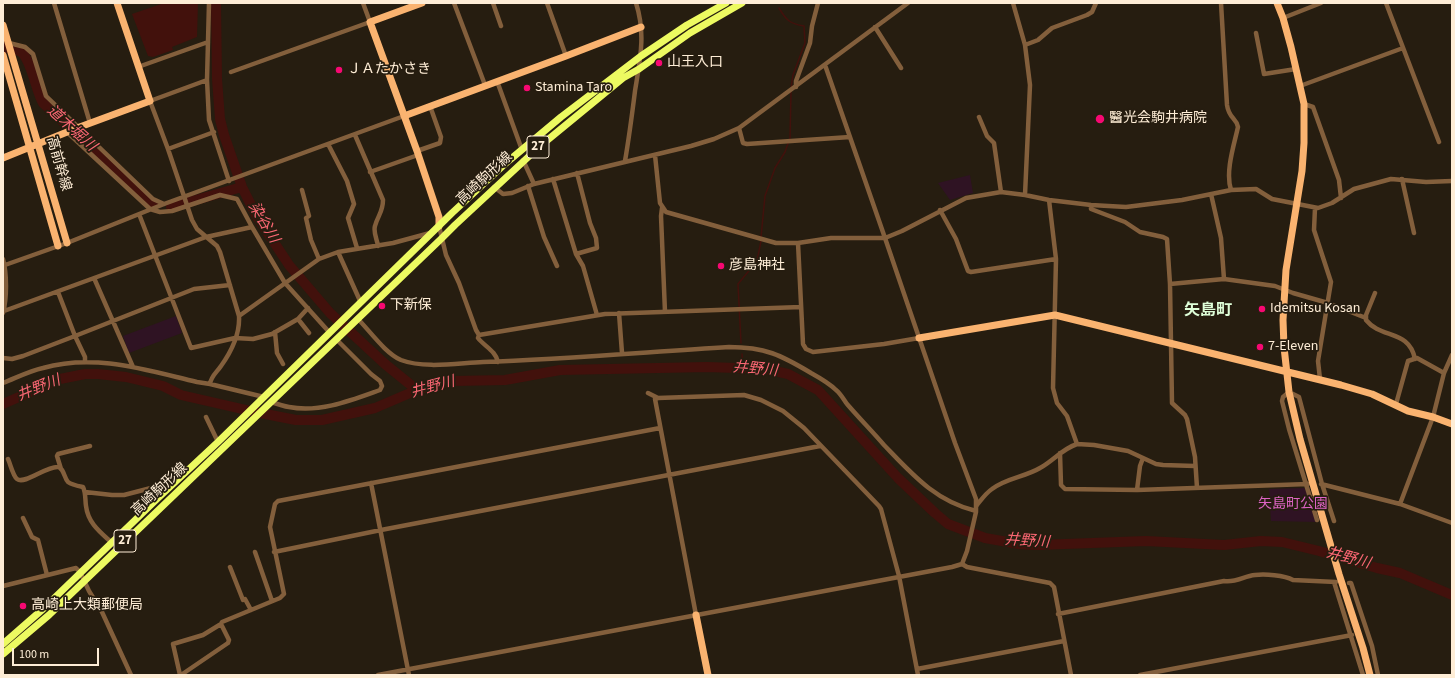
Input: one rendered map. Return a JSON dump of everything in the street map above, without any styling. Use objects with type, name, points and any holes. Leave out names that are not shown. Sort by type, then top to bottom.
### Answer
[{"type":"main road","name":"高崎駒形線","points":[[331,332],[439,226],[561,116],[641,56],[687,25],[726,3]]},
{"type":"main road","name":"高崎駒形線","points":[[357,319],[523,160],[623,78],[639,69],[690,33],[742,3]]},
{"type":"main road","name":"27","points":[[270,403],[357,319]]},
{"type":"main road","name":"27","points":[[262,399],[331,332]]},
{"type":"main road","name":"高崎駒形線","points":[[3,654],[49,614],[221,445],[238,422],[262,399]]},
{"type":"main road","name":"高崎駒形線","points":[[3,644],[43,609],[158,498],[246,426],[270,403]]},
{"type":"street","points":[[54,3],[90,123]]},
{"type":"street","points":[[117,3],[187,206],[197,229],[217,246],[220,252],[239,316],[240,322],[231,350],[211,378],[210,384]]},
{"type":"street","points":[[210,3],[207,80],[210,120],[230,180]]},
{"type":"street","points":[[363,3],[418,153],[439,217],[441,239],[446,255],[459,283],[479,335],[478,338],[497,356],[498,362]]},
{"type":"street","points":[[231,72],[422,3]]},
{"type":"street","points":[[454,3],[485,85]]},
{"type":"street","points":[[493,3],[502,26]]},
{"type":"street","points":[[547,3],[566,56]]},
{"type":"street","points":[[625,161],[641,56],[642,32],[640,16],[636,3]]},
{"type":"street","points":[[796,87],[796,81],[810,42],[812,26],[818,3]]},
{"type":"street","points":[[494,187],[503,194],[512,193],[534,184],[655,155],[714,139],[739,128],[908,3]]},
{"type":"street","points":[[1013,3],[1025,45],[1030,85],[1025,195]]},
{"type":"street","points":[[1025,45],[1038,40],[1052,28],[1087,15],[1092,12],[1096,3]]},
{"type":"street","points":[[1221,3],[1228,113],[1237,122],[1238,127],[1229,173],[1228,183],[1231,190]]},
{"type":"street","points":[[1277,3],[1283,18],[1304,104],[1302,170],[1286,270],[1283,320],[1286,371],[1289,392],[1300,439],[1370,675]]},
{"type":"street","points":[[1283,18],[1321,3]]},
{"type":"street","points":[[1386,3],[1439,142]]},
{"type":"street","name":"高前幹線","points":[[3,25],[67,243]]},
{"type":"street","points":[[5,265],[67,243],[164,204],[185,198],[641,27]]},
{"type":"street","points":[[875,27],[901,68]]},
{"type":"street","points":[[1256,33],[1264,74],[1296,69]]},
{"type":"street","points":[[138,67],[208,42]]},
{"type":"street","points":[[8,43],[25,47],[33,54],[46,96],[153,199],[164,204]]},
{"type":"street","points":[[1300,86],[1403,48]]},
{"type":"street","name":"高前幹線","points":[[3,55],[58,246]]},
{"type":"street","points":[[825,65],[955,443],[976,499],[976,509],[967,550],[962,564]]},
{"type":"street","points":[[3,158],[78,127],[207,80]]},
{"type":"street","points":[[497,81],[522,150]]},
{"type":"street","points":[[1304,104],[1313,107],[1340,180],[1341,198]]},
{"type":"street","points":[[370,172],[440,143],[441,136],[430,106]]},
{"type":"street","points":[[979,117],[987,136],[994,143],[1000,192]]},
{"type":"street","points":[[739,128],[743,143],[747,144],[850,137]]},
{"type":"street","points":[[68,131],[150,210],[160,212],[172,211],[220,195],[237,199],[252,227],[286,282],[331,332]]},
{"type":"street","points":[[168,149],[214,132]]},
{"type":"street","points":[[354,135],[382,200],[383,208],[375,226],[378,246]]},
{"type":"street","points":[[328,144],[347,180],[354,204],[348,218],[357,248]]},
{"type":"street","points":[[655,155],[660,203],[666,212],[776,243],[798,243],[832,238],[885,238],[902,231],[940,210],[966,198],[1000,192],[1090,205],[1126,207],[1182,200],[1231,190],[1256,189],[1272,199],[1315,208],[1329,204],[1354,189],[1391,179],[1426,182],[1452,181]]},
{"type":"street","points":[[523,160],[534,184]]},
{"type":"street","points":[[576,254],[597,248],[596,238],[590,223],[577,173]]},
{"type":"street","points":[[553,179],[576,254],[583,266],[597,315]]},
{"type":"street","points":[[1402,179],[1414,233]]},
{"type":"street","points":[[528,186],[544,237],[557,266]]},
{"type":"street","points":[[302,190],[309,216],[306,218],[319,259]]},
{"type":"street","points":[[1211,194],[1221,238],[1224,279]]},
{"type":"street","points":[[1049,200],[1056,259],[1053,388],[1057,402],[1067,416],[1076,444]]},
{"type":"street","points":[[1090,205],[1091,210],[1107,214],[1126,222],[1140,232],[1167,239],[1170,284],[1172,403],[1187,419],[1194,457],[1197,488]]},
{"type":"street","points":[[662,208],[661,216],[665,312]]},
{"type":"street","points":[[1315,208],[1314,230],[1331,282],[1318,361],[1320,380]]},
{"type":"street","points":[[940,210],[956,239],[968,271],[971,272],[1056,259]]},
{"type":"street","points":[[139,214],[191,348],[235,338],[253,339],[275,332],[298,319],[308,308]]},
{"type":"street","points":[[3,312],[206,237],[252,227]]},
{"type":"street","points":[[239,316],[319,259],[338,252],[393,243],[433,232]]},
{"type":"street","points":[[798,243],[803,344],[806,349],[813,352],[884,344],[1055,315],[1286,371],[1372,394],[1396,404],[1408,411],[1433,417],[1452,424]]},
{"type":"street","points":[[338,252],[361,303]]},
{"type":"street","points":[[3,259],[5,265],[4,287],[6,296],[3,312]]},
{"type":"street","points":[[94,278],[133,367]]},
{"type":"street","points":[[1170,284],[1224,279],[1275,286],[1285,289],[1292,293],[1328,303],[1366,318],[1370,325],[1374,328],[1398,336],[1408,343],[1415,359]]},
{"type":"street","points":[[3,358],[12,359],[24,356],[194,289],[230,285]]},
{"type":"street","points":[[58,292],[85,357],[85,362]]},
{"type":"street","points":[[1366,318],[1375,293]]},
{"type":"street","points":[[479,335],[597,315],[619,313],[801,307]]},
{"type":"street","points":[[619,313],[622,353]]},
{"type":"street","points":[[298,319],[309,333]]},
{"type":"street","points":[[357,319],[390,353],[413,363],[498,362],[622,353],[745,347],[768,351],[797,364],[837,390],[846,403],[910,473],[922,484],[953,503],[976,509]]},
{"type":"street","points":[[275,332],[277,353],[283,364]]},
{"type":"street","points":[[270,403],[290,407],[324,407],[355,399],[380,390],[382,386],[380,381],[371,374],[337,338]]},
{"type":"street","points":[[1400,504],[1433,417],[1444,373],[1452,355]]},
{"type":"street","points":[[1396,404],[1408,361],[1417,358],[1444,373]]},
{"type":"street","points":[[3,383],[42,368],[77,362],[109,362],[210,384],[262,399]]},
{"type":"street","points":[[1289,392],[1299,397],[1320,484],[1334,521]]},
{"type":"street","points":[[1289,392],[1283,397],[1282,401],[1289,430],[1317,520]]},
{"type":"street","points":[[648,393],[658,398],[726,394],[744,395],[783,411],[804,428],[881,509],[899,576],[918,675]]},
{"type":"street","points":[[658,398],[655,401],[708,675]]},
{"type":"street","points":[[206,417],[221,445]]},
{"type":"street","points":[[221,624],[228,643],[180,675],[173,644],[203,635],[222,622],[280,598],[284,594],[270,527],[275,504],[278,501],[371,482],[453,468],[660,428]]},
{"type":"street","points":[[976,509],[992,489],[1042,467],[1060,453],[1076,444],[1094,445],[1128,451],[1163,465],[1195,466]]},
{"type":"street","points":[[90,446],[58,454],[57,456],[61,469],[69,483],[83,487],[85,492],[87,514],[91,522],[111,542]]},
{"type":"street","points":[[274,552],[381,530],[820,446]]},
{"type":"street","points":[[1060,453],[1061,485],[1065,489],[1137,490],[1307,484]]},
{"type":"street","points":[[1137,490],[1140,466],[1143,458]]},
{"type":"street","points":[[8,459],[15,476],[17,479],[21,480],[27,479],[47,469],[59,467],[61,469]]},
{"type":"street","points":[[371,482],[409,675]]},
{"type":"street","points":[[1320,484],[1400,504],[1452,523]]},
{"type":"street","points":[[85,492],[124,495],[151,488],[158,498]]},
{"type":"street","points":[[23,518],[32,537],[38,540],[46,575]]},
{"type":"street","points":[[255,552],[272,601]]},
{"type":"street","points":[[378,675],[962,564],[967,567],[1050,583],[1054,587],[1071,675]]},
{"type":"street","points":[[230,567],[242,600],[245,599],[251,610]]},
{"type":"street","points":[[3,586],[76,568],[80,572],[83,580],[102,612],[131,675]]},
{"type":"street","points":[[1058,614],[1224,581],[1232,582],[1254,575],[1287,577],[1293,580],[1335,582],[1363,675]]},
{"type":"street","points":[[1349,583],[1351,584],[1372,646],[1378,675]]},
{"type":"street","points":[[1140,675],[1352,635]]},
{"type":"street","points":[[917,669],[1064,640]]},
{"type":"green space","points":[[970,175],[973,193],[950,200],[938,183]]},
{"type":"green space","points":[[176,316],[182,333],[129,353],[123,336]]},
{"type":"green space","name":"矢島町公園","points":[[1305,488],[1316,522],[1271,521],[1269,489]]},
{"type":"shaded area","points":[[164,3],[198,3],[197,37],[172,47],[173,50],[153,57],[148,56],[132,14]]},
{"type":"waterway","name":"染谷川","points":[[216,3],[217,79],[220,119],[242,187],[256,215],[289,265],[330,313],[385,364],[417,390]]},
{"type":"waterway","points":[[779,8],[789,21],[804,26],[805,43],[793,75],[791,88]]},
{"type":"waterway","name":"道木堀川","points":[[3,47],[19,51],[25,56],[31,68],[40,98],[43,103],[154,205]]},
{"type":"waterway","points":[[761,237],[765,196],[775,168],[785,152],[790,138],[791,92]]},
{"type":"waterway","name":"道木堀川","points":[[171,207],[242,187]]},
{"type":"waterway","points":[[741,343],[738,284],[757,261],[761,241]]},
{"type":"waterway","points":[[742,354],[743,368]]},
{"type":"waterway","name":"井野川","points":[[3,404],[60,379],[85,374],[98,374],[126,377],[163,386],[181,395],[255,412],[296,420],[322,420],[375,408],[417,390],[454,381],[505,380],[560,370],[707,367],[766,369],[788,374],[818,390],[898,478],[935,513],[948,524],[985,538],[1019,544],[1038,545],[1146,541],[1224,545],[1261,541],[1282,542],[1400,573],[1452,595]]},
{"type":"place","name":"山王入口","points":[[659,63]]},
{"type":"place","name":"ＪＡたかさき","points":[[339,70]]},
{"type":"place","name":"Stamina Taro","points":[[527,88]]},
{"type":"place","name":"醫光会駒井病院","points":[[1100,119]]},
{"type":"place","name":"彦島神社","points":[[721,266]]},
{"type":"place","name":"下新保","points":[[382,306]]},
{"type":"place","name":"Idemitsu Kosan","points":[[1262,309]]},
{"type":"place","name":"7-Eleven","points":[[1260,347]]},
{"type":"place","name":"高崎上大類郵便局","points":[[23,606]]},
{"type":"district","name":"矢島町","points":[[1208,311]]}]
